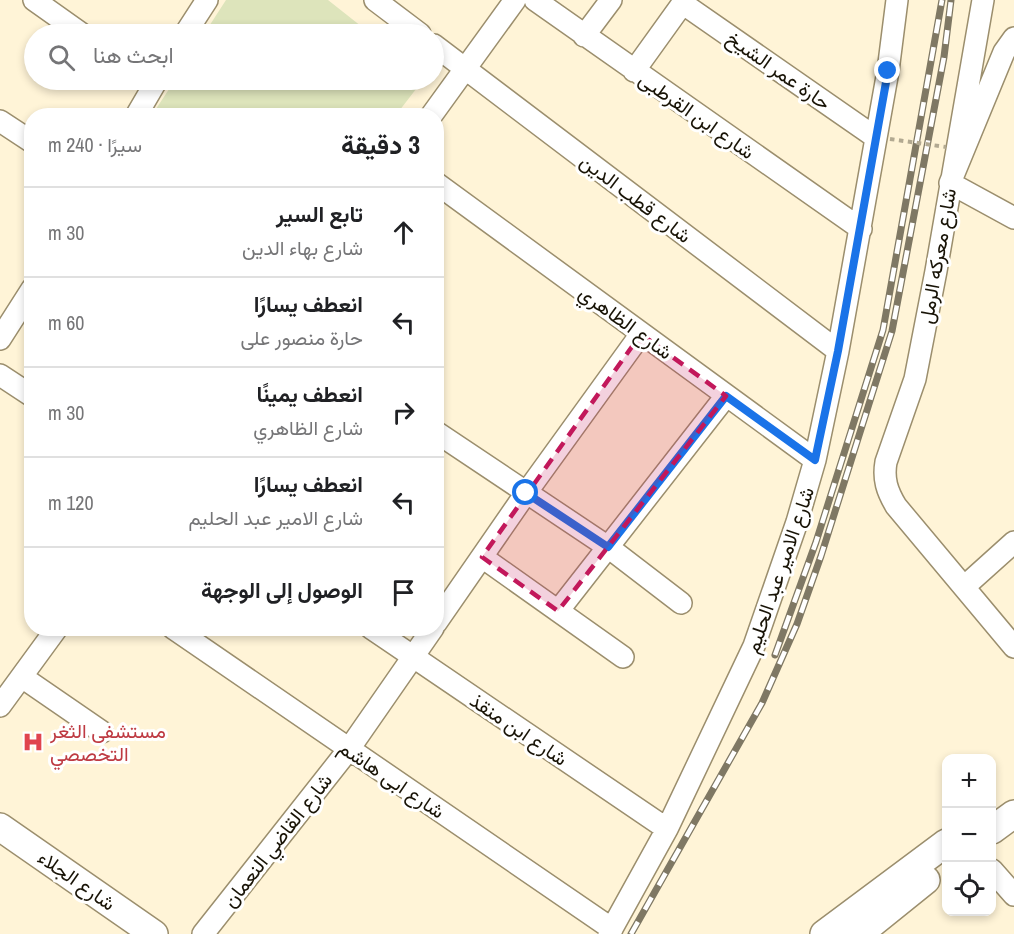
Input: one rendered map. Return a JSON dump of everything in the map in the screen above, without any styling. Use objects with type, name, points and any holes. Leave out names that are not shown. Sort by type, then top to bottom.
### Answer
[{"type":"main road","points":[[996,809],[1014,797]]},
{"type":"main road","points":[[996,827],[1014,814]]},
{"type":"main road","name":"شارع الجلاء","points":[[0,827],[154,934]]},
{"type":"main road","points":[[824,934],[942,846]]},
{"type":"main road","points":[[859,934],[942,866]]},
{"type":"street","points":[[34,0],[68,24]]},
{"type":"street","points":[[375,0],[407,24]]},
{"type":"street","points":[[437,108],[515,0]]},
{"type":"street","name":"شارع ابن القرطبى","points":[[535,0],[861,229]]},
{"type":"street","points":[[584,36],[611,0]]},
{"type":"street","name":"شارع الامير عبد الحليم","points":[[610,932],[667,829],[754,646],[790,544],[815,460],[861,229],[882,138],[897,0]]},
{"type":"street","name":"شارع معركه الرمل","points":[[983,0],[915,379],[884,474],[886,485],[897,506],[1014,647]]},
{"type":"street","points":[[190,24],[200,2]]},
{"type":"street","points":[[634,71],[684,2]]},
{"type":"street","name":"حارة عمر الشيخ","points":[[684,2],[882,138]]},
{"type":"street","points":[[1014,38],[1004,52],[950,183],[1014,218]]},
{"type":"street","name":"شارع قطب الدين","points":[[444,53],[838,351]]},
{"type":"street","points":[[140,108],[147,90]]},
{"type":"street","points":[[0,121],[24,137]]},
{"type":"street","name":"شارع الظاهري","points":[[444,189],[815,460]]},
{"type":"street","points":[[0,339],[24,302]]},
{"type":"street","points":[[444,612],[641,334]]},
{"type":"street","points":[[0,375],[24,391]]},
{"type":"street","points":[[558,611],[726,396]]},
{"type":"street","points":[[444,437],[608,547],[681,603]]},
{"type":"street","points":[[964,587],[1014,542]]},
{"type":"street","points":[[482,557],[623,657]]},
{"type":"street","points":[[0,706],[51,636]]},
{"type":"street","name":"شارع ابى هاشم","points":[[185,636],[610,932]]},
{"type":"street","name":"شارع ابن منقذ","points":[[383,636],[667,829]]},
{"type":"street","name":"شارع القاضي النعمان","points":[[203,934],[349,749],[427,636]]},
{"type":"street","points":[[22,677],[102,732]]},
{"type":"street","points":[[996,875],[1014,895]]},
{"type":"path","points":[[882,138],[946,147]]},
{"type":"highlighted area","points":[[641,334],[726,396],[558,611],[482,557]]},
{"type":"green space","points":[[226,0],[328,0],[358,24],[210,24]]},
{"type":"green space","points":[[168,90],[415,90],[401,108],[157,108]]},
{"type":"railway","points":[[775,655],[816,542],[883,330],[942,0]]},
{"type":"railway","points":[[631,934],[762,703],[797,624],[821,556],[892,331],[944,57],[951,0]]},
{"type":"place","name":"مستشفى الثغر التخصصي","points":[[33,742]]},
{"type":"route","points":[[526,493],[608,547],[726,396],[815,460],[861,229],[888,71]]}]
